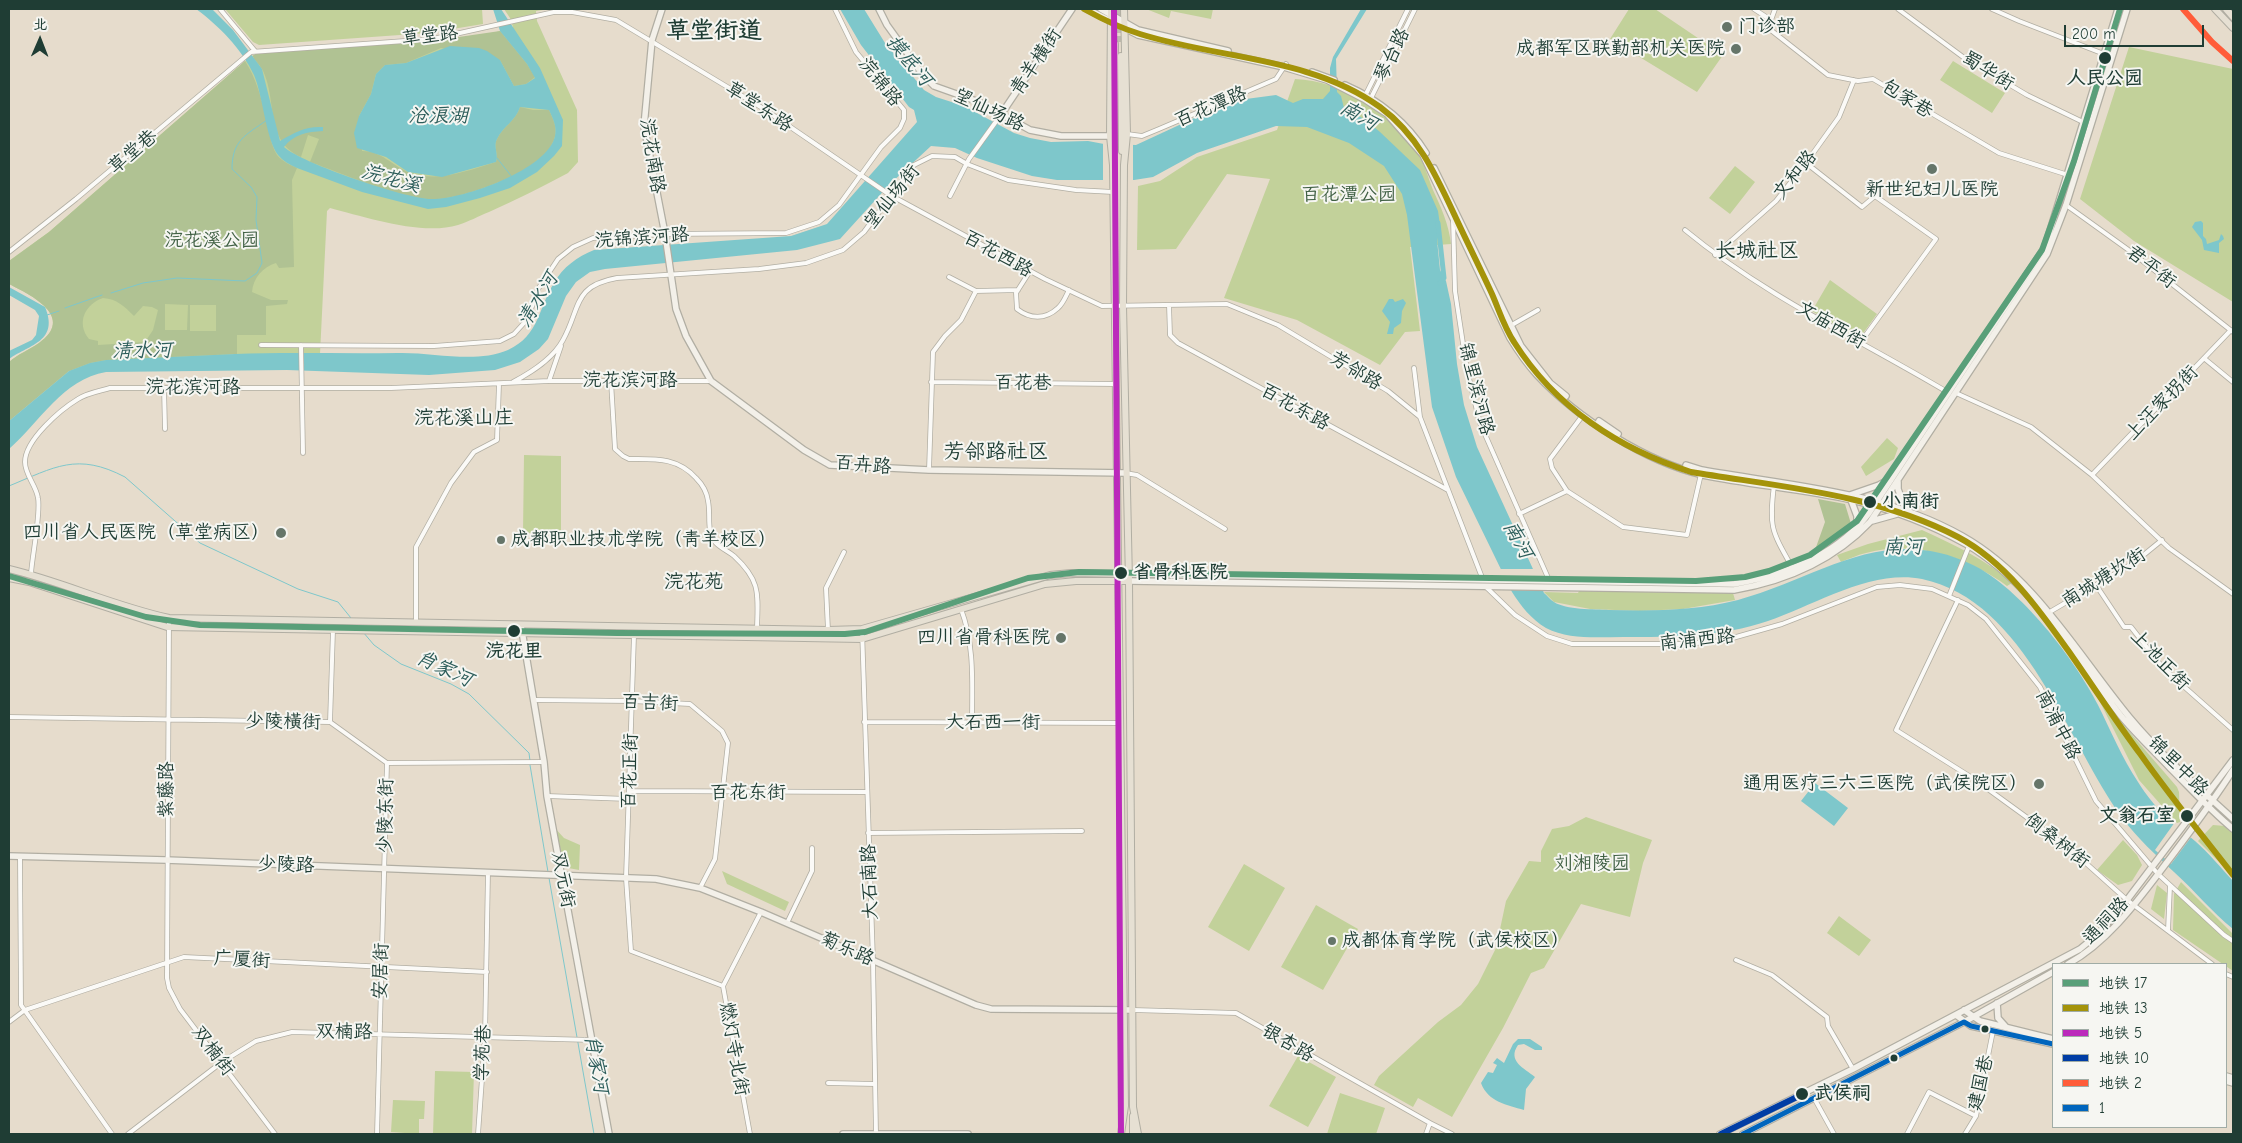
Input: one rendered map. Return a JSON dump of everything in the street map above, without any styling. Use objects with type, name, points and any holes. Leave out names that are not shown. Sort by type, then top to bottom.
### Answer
[{"type":"main road","name":"浣花南路","points":[[662,9],[652,40],[644,126],[672,275]]},
{"type":"main road","name":"望仙场路","points":[[879,9],[887,24],[923,75],[934,86],[979,102],[1030,130],[1061,136],[1118,138]]},
{"type":"main road","name":"青羊横街","points":[[1001,115],[1072,9]]},
{"type":"main road","points":[[1087,9],[1111,15]]},
{"type":"main road","points":[[1101,9],[1138,35],[1159,41],[1285,65],[1327,78],[1388,109],[1409,130],[1422,147],[1444,189],[1508,327],[1510,338],[1536,374],[1550,388],[1583,414],[1640,450],[1701,474],[1850,497],[1879,504]]},
{"type":"main road","points":[[1124,9],[1118,138],[1113,165],[1114,384],[1120,573],[1124,1010],[1129,1106],[1133,1134]]},
{"type":"main road","points":[[9,570],[31,574],[128,607],[169,618],[828,630],[862,630],[1041,577],[1066,573],[1483,582],[1546,587],[1734,590],[1760,586],[1826,559],[1842,549],[1870,522],[1892,478],[2046,254],[2066,205],[2127,9]]},
{"type":"main road","points":[[2215,9],[2233,28]]},
{"type":"main road","points":[[2226,9],[2233,17]]},
{"type":"main road","points":[[9,578],[167,627],[862,639],[1045,584],[1067,581],[1483,582],[1498,579],[1734,584],[1752,581],[1792,567],[1821,554],[1856,528],[1898,481],[2045,247],[2085,123],[2116,10]]},
{"type":"main road","points":[[1111,15],[1118,138],[1124,165],[1123,306],[1125,473],[1129,574],[1133,1010],[1126,1134]]},
{"type":"main road","points":[[1118,44],[1118,138]]},
{"type":"main road","points":[[1367,98],[1401,128],[1423,155],[1508,327],[1550,383],[1592,417],[1627,439],[1669,460],[1702,470],[1774,485]]},
{"type":"main road","name":"百卉路","points":[[672,275],[676,309],[686,336],[711,381],[804,450],[830,465],[929,470],[1125,473]]},
{"type":"main road","points":[[1850,497],[1892,478]]},
{"type":"main road","points":[[1898,481],[1898,489],[1906,511]]},
{"type":"main road","points":[[1850,497],[1857,516],[1856,528]]},
{"type":"main road","name":"锦里中路","points":[[1879,504],[1906,511],[1961,535],[1978,546],[2017,578],[2131,720],[2205,799],[2208,807],[2233,829]]},
{"type":"main road","name":"锦里中路","points":[[1879,504],[1945,533],[1969,546],[2004,572],[2047,614]]},
{"type":"main road","points":[[1870,522],[1899,514]]},
{"type":"main road","name":"双元街","points":[[521,625],[544,762],[547,796],[609,1134]]},
{"type":"main road","name":"通祠路","points":[[2053,963],[2080,949],[2098,934],[2157,862],[2233,760]]},
{"type":"main road","name":"通祠路","points":[[2070,963],[2083,956],[2106,937],[2158,874],[2213,801],[2233,770]]},
{"type":"main road","name":"锦里中路","points":[[2205,799],[2213,801],[2233,819]]},
{"type":"main road","name":"少陵路","points":[[9,856],[563,875]]},
{"type":"main road","name":"菊乐路","points":[[563,875],[656,879],[700,888],[787,923],[976,1005],[992,1008],[1133,1010]]},
{"type":"main road","name":"通祠路","points":[[1720,1134],[1853,1069],[2052,964]]},
{"type":"main road","points":[[1743,1134],[1964,1022],[2052,973]]},
{"type":"main road","points":[[1997,1003],[1998,1018],[2007,1029]]},
{"type":"main road","points":[[1964,1010],[1972,1017],[2007,1029],[2052,1039]]},
{"type":"main road","points":[[1956,1015],[1970,1026],[2052,1044]]},
{"type":"main road","points":[[1121,1134],[1129,1106]]},
{"type":"main road","points":[[1129,1106],[1138,1134]]},
{"type":"main road","points":[[843,1134],[968,1134]]},
{"type":"street","points":[[220,9],[253,51]]},
{"type":"street","name":"浣锦路","points":[[835,9],[856,52],[904,110],[904,119],[900,128],[881,147],[860,175]]},
{"type":"street","name":"琴台路","points":[[1367,98],[1408,9]]},
{"type":"street","name":"琴台路","points":[[1367,98],[1415,9]]},
{"type":"street","points":[[1754,9],[1771,20],[1775,9]]},
{"type":"street","name":"蜀华街","points":[[1898,9],[1963,57],[2027,95],[2085,123]]},
{"type":"street","points":[[1992,9],[2019,22],[2104,54]]},
{"type":"street","name":"草堂路","points":[[253,51],[434,39],[554,12],[572,12],[616,20],[652,40]]},
{"type":"street","name":"包家巷","points":[[1771,20],[1772,31],[1828,75],[1854,80],[1873,79],[1999,153],[2068,175]]},
{"type":"street","name":"草堂东路","points":[[652,40],[764,109],[886,192]]},
{"type":"street","name":"草堂巷","points":[[9,252],[76,199],[253,51]]},
{"type":"street","name":"百花潭路","points":[[1118,138],[1142,136],[1159,130],[1276,78],[1285,65]]},
{"type":"street","name":"文和路","points":[[1715,254],[1776,201],[1839,117],[1854,80]]},
{"type":"street","points":[[950,196],[969,159],[1001,115]]},
{"type":"street","name":"望仙场街","points":[[672,275],[759,269],[806,263],[843,250],[864,232],[914,164],[932,156],[955,157],[966,164],[1008,180],[1076,190],[1113,192]]},
{"type":"street","points":[[1806,163],[1862,207],[1875,196],[1936,239],[1860,342]]},
{"type":"street","name":"浣锦滨河路","points":[[260,345],[434,346],[500,341],[514,334],[524,323],[538,289],[549,270],[558,259],[573,247],[593,238],[665,234],[786,233],[819,222],[829,216],[860,175]]},
{"type":"street","name":"百花西路","points":[[886,192],[890,196],[1069,290],[1102,306],[1114,306]]},
{"type":"street","name":"君平街","points":[[2066,205],[2130,250],[2232,331]]},
{"type":"street","name":"锦里滨河路","points":[[1453,216],[1455,291],[1468,370],[1480,423],[1546,580]]},
{"type":"street","name":"文庙西街","points":[[1685,230],[1747,277],[1860,342],[1952,393],[2031,427],[2092,475],[2169,548],[2233,594]]},
{"type":"street","points":[[1030,270],[1016,293],[1017,309],[1026,316],[1040,318],[1059,308],[1069,290]]},
{"type":"street","name":"浣花滨河路","points":[[548,381],[578,302],[593,285],[603,280],[617,278],[672,275]]},
{"type":"street","points":[[949,277],[976,291],[1018,290]]},
{"type":"street","points":[[929,470],[933,352],[945,336],[962,320],[976,291]]},
{"type":"street","name":"芳邻路","points":[[1114,306],[1227,304],[1278,324],[1388,390],[1420,417],[1483,582]]},
{"type":"street","name":"百花东路","points":[[1169,306],[1170,335],[1178,343],[1448,490]]},
{"type":"street","points":[[1508,327],[1538,310]]},
{"type":"street","name":"上汪家拐街","points":[[2092,475],[2232,331]]},
{"type":"street","name":"浣花滨河路","points":[[510,383],[540,365],[554,353],[563,340]]},
{"type":"street","points":[[301,345],[303,453]]},
{"type":"street","points":[[2205,359],[2233,382]]},
{"type":"street","points":[[1414,368],[1420,417]]},
{"type":"street","name":"浣花滨河路","points":[[31,574],[38,499],[27,473],[25,461],[31,443],[60,412],[79,398],[110,388],[391,388],[548,381],[711,381]]},
{"type":"street","points":[[611,381],[615,449],[629,459],[674,462],[690,471],[702,484],[708,501],[709,526],[716,542],[751,574],[757,587],[757,628]]},
{"type":"street","name":"百花巷","points":[[931,382],[1114,384]]},
{"type":"street","points":[[416,623],[416,547],[451,483],[474,452],[497,440],[498,384]]},
{"type":"street","points":[[164,388],[165,429]]},
{"type":"street","points":[[1583,414],[1550,459],[1552,468],[1567,491],[1623,527],[1687,535],[1701,474]]},
{"type":"street","points":[[1125,473],[1137,475],[1225,529]]},
{"type":"street","points":[[1774,485],[1771,514],[1772,529],[1792,567]]},
{"type":"street","points":[[1519,514],[1567,491]]},
{"type":"street","name":"南城塘坎街","points":[[2047,614],[2135,562],[2162,540]]},
{"type":"street","points":[[1949,596],[1969,546]]},
{"type":"street","points":[[828,630],[826,588],[844,552]]},
{"type":"street","name":"南浦西路","points":[[1483,582],[1515,615],[1547,636],[1572,644],[1683,644],[1722,640],[1782,624],[1876,587],[1900,585],[1932,589],[1949,596]]},
{"type":"street","name":"上池正街","points":[[2096,585],[2124,627],[2132,627],[2163,668],[2233,730]]},
{"type":"street","name":"南浦中路","points":[[1949,596],[1968,605],[1986,619],[2040,687],[2096,801],[2158,874],[2224,935],[2233,941]]},
{"type":"street","name":"倒桑树街","points":[[1958,600],[1896,730],[1974,779],[2061,842],[2133,905],[2211,963]]},
{"type":"street","points":[[962,610],[968,629],[971,652],[972,723]]},
{"type":"street","name":"紫藤路","points":[[168,962],[166,860],[167,627],[169,618]]},
{"type":"street","points":[[330,722],[334,629]]},
{"type":"street","name":"大石南路","points":[[862,630],[866,792],[874,961],[876,1134]]},
{"type":"street","name":"百花正街","points":[[634,635],[626,878],[631,951],[723,986]]},
{"type":"street","name":"百吉街","points":[[534,700],[632,701],[690,704],[722,731],[728,743],[714,859],[700,888]]},
{"type":"street","name":"少陵横街","points":[[9,718],[330,722],[387,763]]},
{"type":"street","name":"大石西一街","points":[[864,722],[1121,723]]},
{"type":"street","points":[[387,763],[544,762]]},
{"type":"street","name":"少陵东街","points":[[384,868],[387,763]]},
{"type":"street","name":"百花东街","points":[[629,791],[721,793],[866,792]]},
{"type":"street","points":[[547,796],[628,798]]},
{"type":"street","points":[[868,833],[1082,831]]},
{"type":"street","points":[[787,923],[812,871],[812,848]]},
{"type":"street","points":[[20,856],[21,1004],[112,1134]]},
{"type":"street","name":"安居街","points":[[377,1134],[384,868]]},
{"type":"street","name":"学苑巷","points":[[478,1134],[485,1037],[488,872]]},
{"type":"street","points":[[2168,930],[2170,886]]},
{"type":"street","name":"燃灯寺北街","points":[[750,1134],[723,986],[761,912]]},
{"type":"street","name":"广厦街","points":[[9,1022],[25,1010],[184,957],[487,972]]},
{"type":"street","points":[[1736,960],[1772,975],[1826,1017],[1828,1026],[1853,1069]]},
{"type":"street","name":"双楠街","points":[[168,962],[167,978],[169,988],[180,1009],[275,1134]]},
{"type":"street","name":"银杏路","points":[[1133,1010],[1236,1013],[1452,1134]]},
{"type":"street","name":"建国巷","points":[[1966,1134],[1976,1116],[1993,1031]]},
{"type":"street","name":"双楠路","points":[[128,1134],[222,1062],[256,1041],[292,1032],[592,1040]]},
{"type":"street","points":[[828,1083],[874,1084]]},
{"type":"street","points":[[1908,1134],[1929,1092],[1976,1116]]},
{"type":"street","points":[[1814,1098],[1834,1134]]},
{"type":"street","points":[[1426,1134],[1430,1122]]},
{"type":"green space","points":[[225,9],[482,9],[483,24],[428,33],[259,45],[253,42]]},
{"type":"green space","name":"浣花溪公园","points":[[504,9],[550,9],[536,11],[537,21],[577,110],[578,162],[568,173],[470,221],[444,228],[411,227],[330,208],[327,211],[320,354],[237,354],[69,371],[9,421],[9,362],[39,343],[49,333],[53,324],[52,316],[46,308],[28,294],[9,284],[9,261],[49,232],[245,61],[272,52],[438,40],[490,34],[513,27]]},
{"type":"green space","points":[[1146,9],[1213,9],[1211,19],[1171,11],[1169,18]]},
{"type":"green space","points":[[1629,9],[1655,9],[1723,55],[1697,92],[1610,39]]},
{"type":"green space","points":[[500,31],[527,64],[535,77],[526,84],[514,86],[500,60],[441,48],[406,63],[385,65],[376,74],[371,94],[359,116],[362,151],[375,153],[408,172],[419,175],[441,176],[463,172],[496,162],[497,139],[516,116],[520,107],[533,110],[549,110],[555,126],[554,140],[543,157],[532,166],[481,189],[438,199],[399,194],[310,162],[319,139],[308,135],[301,157],[289,150],[277,130],[267,81],[262,69],[252,56],[257,53],[438,40]]},
{"type":"green space","name":"人民公园","points":[[2129,47],[2233,69],[2233,302],[2134,241],[2080,199]]},
{"type":"green space","points":[[245,61],[258,88],[275,151],[281,159],[297,168],[292,180],[294,267],[279,268],[276,263],[271,265],[263,270],[254,282],[252,292],[271,300],[288,300],[287,304],[266,306],[266,335],[237,335],[237,354],[106,360],[90,363],[69,371],[9,421],[9,362],[39,343],[49,333],[53,324],[52,316],[46,308],[28,294],[9,284],[9,261],[49,232]],"holes":[[[103,298],[116,301],[134,316],[143,306],[158,310],[153,330],[145,342],[98,345],[98,341],[89,339],[83,327],[84,315],[87,309]],[[165,304],[188,305],[187,330],[165,330]],[[190,305],[216,305],[216,331],[190,331]]]},
{"type":"green space","points":[[1953,61],[2005,93],[1992,113],[1940,80]]},
{"type":"green space","name":"百花潭公园","points":[[1295,79],[1313,81],[1347,92],[1363,101],[1392,124],[1419,155],[1447,223],[1451,244],[1410,247],[1420,331],[1405,332],[1380,365],[1297,320],[1224,298],[1270,179],[1227,174],[1176,249],[1137,250],[1138,186],[1160,181],[1197,157],[1277,130]]},
{"type":"green space","points":[[1735,166],[1755,182],[1730,214],[1709,198]]},
{"type":"green space","points":[[1830,280],[1877,314],[1859,339],[1812,311]]},
{"type":"green space","points":[[1887,438],[1898,448],[1894,459],[1866,476],[1861,467]]},
{"type":"green space","points":[[524,455],[561,456],[561,533],[523,533]]},
{"type":"green space","points":[[1818,499],[1845,504],[1852,527],[1815,550],[1825,522]]},
{"type":"green space","points":[[1922,530],[1981,560],[2012,583],[2007,586],[1992,576],[1958,559],[1921,550],[1884,549],[1841,562],[1837,555],[1868,544]]},
{"type":"green space","points":[[1579,591],[1733,593],[1735,600],[1683,609],[1640,611],[1590,609],[1554,602],[1544,592],[1578,593]]},
{"type":"green space","points":[[2095,692],[2177,787],[2179,792],[2180,822],[2177,823],[2139,780]]},
{"type":"green space","name":"刘湘陵园","points":[[1586,817],[1652,840],[1643,863],[1630,917],[1581,904],[1544,968],[1531,973],[1503,1028],[1452,1117],[1418,1098],[1413,1107],[1374,1085],[1379,1076],[1438,1022],[1461,1005],[1478,984],[1496,948],[1506,901],[1529,861],[1541,862],[1541,851],[1552,829],[1569,826]]},
{"type":"green space","points":[[2213,825],[2225,826],[2233,833],[2233,876],[2198,841]]},
{"type":"green space","points":[[553,826],[564,838],[580,845],[579,870],[563,867],[558,858]]},
{"type":"green space","points":[[2123,840],[2137,855],[2142,865],[2132,881],[2118,885],[2097,870]]},
{"type":"green space","points":[[1244,864],[1285,888],[1249,951],[1208,927]]},
{"type":"green space","points":[[722,871],[789,902],[785,911],[727,884]]},
{"type":"green space","points":[[2181,882],[2233,934],[2233,971],[2227,967],[2227,963],[2221,963],[2173,930],[2174,894]]},
{"type":"green space","points":[[2157,885],[2167,893],[2164,919],[2151,909]]},
{"type":"green space","points":[[1316,905],[1358,929],[1323,990],[1281,967]]},
{"type":"green space","points":[[1839,916],[1871,940],[1859,956],[1827,933]]},
{"type":"green space","points":[[1298,1056],[1336,1077],[1308,1127],[1269,1106]]},
{"type":"green space","points":[[435,1071],[474,1072],[472,1134],[433,1134]]},
{"type":"green space","points":[[1340,1093],[1385,1108],[1376,1134],[1327,1134]]},
{"type":"green space","points":[[393,1100],[425,1101],[424,1119],[419,1119],[419,1134],[391,1132]]},
{"type":"water","name":"沧浪湖","points":[[196,9],[212,9],[233,30],[262,69],[280,141],[301,130],[323,127],[323,131],[297,136],[284,147],[311,162],[355,179],[400,193],[431,199],[462,194],[502,181],[537,160],[549,149],[555,136],[555,126],[549,110],[520,107],[516,116],[497,139],[496,162],[442,177],[408,172],[386,157],[357,148],[354,133],[359,116],[371,94],[376,74],[385,65],[406,63],[450,46],[479,48],[487,51],[500,60],[514,86],[526,84],[535,78],[527,64],[500,31],[493,9],[501,9],[540,68],[563,120],[562,146],[537,172],[510,188],[446,207],[428,209],[362,192],[297,168],[282,159],[274,148],[270,139],[257,84],[249,65],[229,38]]},
{"type":"water","name":"南河","points":[[840,9],[864,9],[885,43],[924,90],[936,97],[964,106],[1014,133],[1051,142],[1088,141],[1104,144],[1136,145],[1231,101],[1276,95],[1293,103],[1303,99],[1323,99],[1330,91],[1330,68],[1333,57],[1361,9],[1367,9],[1336,59],[1337,92],[1341,96],[1344,108],[1366,120],[1420,170],[1438,211],[1440,225],[1437,240],[1440,270],[1446,281],[1451,304],[1457,364],[1464,405],[1477,447],[1544,593],[1559,605],[1573,608],[1674,610],[1738,600],[1825,567],[1881,551],[1910,549],[1941,553],[1973,565],[2009,590],[2044,626],[2061,647],[2088,687],[2127,764],[2145,792],[2166,818],[2192,838],[2233,881],[2233,929],[2147,847],[2123,819],[2040,678],[2017,644],[1989,615],[1958,592],[1922,579],[1903,577],[1883,579],[1844,590],[1768,621],[1733,630],[1697,635],[1642,637],[1574,636],[1555,632],[1536,621],[1512,592],[1456,477],[1432,407],[1407,215],[1402,194],[1384,166],[1349,143],[1307,127],[1276,126],[1197,153],[1153,177],[1134,180],[1057,180],[1032,176],[977,158],[955,148],[931,146],[890,184],[840,239],[797,250],[590,272],[576,282],[566,296],[548,339],[539,349],[520,362],[495,370],[429,375],[287,370],[106,372],[91,376],[65,392],[9,449],[9,421],[69,371],[90,363],[106,360],[255,353],[411,353],[468,357],[495,354],[519,344],[526,337],[537,320],[549,292],[558,277],[571,263],[594,250],[791,236],[827,224],[917,122],[914,110],[909,107],[861,45]]},
{"type":"water","points":[[2201,221],[2203,223],[2203,236],[2207,244],[2219,240],[2221,234],[2223,236],[2224,239],[2219,243],[2219,253],[2204,250],[2202,240],[2192,227],[2195,222]]},
{"type":"water","points":[[9,287],[45,307],[48,327],[46,334],[41,340],[9,359],[9,351],[32,340],[36,335],[39,316],[35,310],[9,295]]},
{"type":"water","points":[[1389,299],[1393,299],[1395,302],[1403,299],[1406,303],[1402,311],[1401,323],[1394,328],[1393,334],[1387,334],[1390,322],[1382,311]]},
{"type":"water","points":[[1815,783],[1848,808],[1834,826],[1801,801]]},
{"type":"water","points":[[1518,1039],[1530,1039],[1542,1047],[1542,1050],[1535,1050],[1524,1044],[1518,1045],[1515,1051],[1514,1055],[1518,1064],[1535,1077],[1526,1089],[1524,1110],[1493,1099],[1488,1095],[1481,1083],[1488,1072],[1493,1073],[1497,1065],[1493,1063],[1497,1058],[1504,1063],[1513,1044]]},
{"type":"pier","points":[[1103,142],[1133,142],[1133,182],[1103,183]]},
{"type":"pier","points":[[1498,569],[1536,569],[1545,591],[1510,590]]},
{"type":"pier","points":[[2175,822],[2192,836],[2171,864],[2155,850]]},
{"type":"waterway","points":[[111,293],[143,283],[177,278],[245,281],[257,273],[262,263],[256,220],[257,197],[251,187],[232,169],[235,151],[242,139],[267,120]]},
{"type":"waterway","points":[[497,158],[512,177]]},
{"type":"waterway","points":[[1438,223],[1444,278],[1440,283]]},
{"type":"waterway","points":[[65,308],[102,295]]},
{"type":"waterway","points":[[47,315],[59,311]]},
{"type":"waterway","name":"肖家河","points":[[9,486],[53,468],[66,465],[93,465],[108,469],[125,477],[200,543],[298,589],[338,602],[351,618]]},
{"type":"waterway","name":"肖家河","points":[[363,632],[374,645],[401,664],[451,684],[469,694],[529,753],[530,761]]},
{"type":"waterway","name":"肖家河","points":[[530,765],[548,872]]},
{"type":"waterway","name":"肖家河","points":[[549,878],[594,1134]]},
{"type":"tunnel","points":[[1115,9],[1115,44]]},
{"type":"tunnel","points":[[1121,9],[1121,44]]},
{"type":"metro line","name":"13","points":[[1084,9],[1111,23],[1140,34],[1201,49],[1264,61],[1324,78],[1353,91],[1380,107],[1405,130],[1425,157],[1448,201],[1507,330],[1530,365],[1569,406],[1614,438],[1639,451],[1691,472],[1827,494],[1861,501],[1894,511],[1927,522],[1958,537],[1992,560],[2035,605],[2123,731],[2233,875]]},
{"type":"metro line","name":"5","points":[[1114,9],[1121,1134]]},
{"type":"metro line","name":"17","points":[[9,576],[146,617],[200,625],[617,633],[845,634],[865,632],[1028,578],[1079,572],[1696,581],[1745,577],[1769,571],[1810,555],[1857,521],[2042,250],[2074,161],[2120,9]]},
{"type":"metro line","name":"2","points":[[2183,9],[2212,42],[2233,61]]},
{"type":"metro line","name":"10","points":[[1721,1134],[1803,1094]]},
{"type":"transit line","name":"1","points":[[1743,1134],[1964,1022],[1971,1026],[2052,1044]]},
{"type":"place","name":"门诊部","points":[[1727,27]]},
{"type":"place","name":"成都军区联勤部机关医院","points":[[1736,49]]},
{"type":"place","name":"人民公园","points":[[2105,58]]},
{"type":"place","name":"新世纪妇儿医院","points":[[1932,169]]},
{"type":"place","name":"小南街","points":[[1870,502]]},
{"type":"place","name":"四川省人民医院（草堂病区）","points":[[281,533]]},
{"type":"place","name":"成都职业技术学院（青羊校区）","points":[[501,540]]},
{"type":"place","name":"省骨科医院","points":[[1121,573]]},
{"type":"place","name":"浣花里","points":[[514,631]]},
{"type":"place","name":"四川省骨科医院","points":[[1061,638]]},
{"type":"place","name":"通用医疗三六三医院（武侯院区）","points":[[2039,784]]},
{"type":"place","name":"文翁石室","points":[[2187,816]]},
{"type":"place","name":"成都体育学院（武侯校区）","points":[[1332,941]]},
{"type":"place","name":"武侯祠","points":[[1802,1094]]},
{"type":"district","name":"草堂街道","points":[[714,31]]},
{"type":"district","name":"长城社区","points":[[1757,251]]},
{"type":"district","name":"浣花溪山庄","points":[[464,418]]},
{"type":"district","name":"芳邻路社区","points":[[996,452]]},
{"type":"district","name":"浣花苑","points":[[694,582]]},
{"type":"water label","name":"摸底河","points":[[909,61]]},
{"type":"water label","name":"浣花溪","points":[[391,179]]},
{"type":"water label","name":"清水河","points":[[538,300]]},
{"type":"water label","name":"清水河","points":[[142,351]]}]
